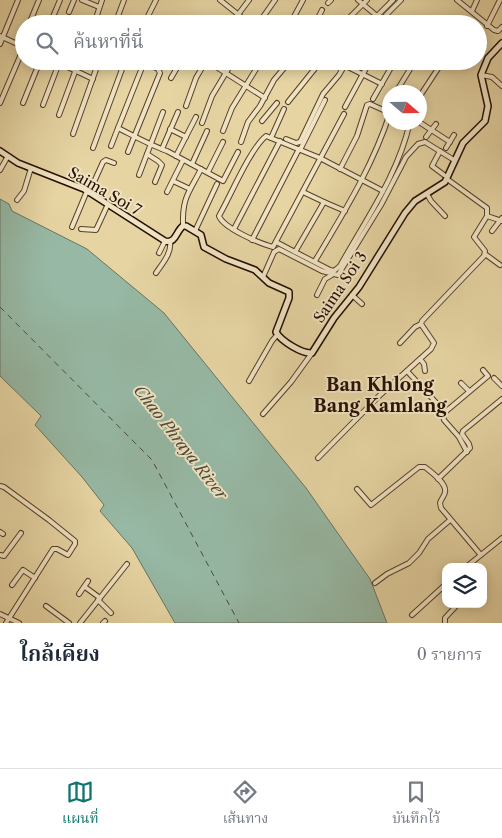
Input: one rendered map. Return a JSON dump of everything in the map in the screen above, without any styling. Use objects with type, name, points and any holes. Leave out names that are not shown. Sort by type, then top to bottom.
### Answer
[{"type":"street","points":[[0,44],[1,37],[17,0]]},
{"type":"street","points":[[33,15],[39,0]]},
{"type":"street","points":[[54,15],[60,0]]},
{"type":"street","points":[[69,12],[74,0]]},
{"type":"street","points":[[82,0],[99,7]]},
{"type":"street","points":[[97,15],[102,0]]},
{"type":"street","points":[[118,15],[124,0]]},
{"type":"street","points":[[148,15],[156,0]]},
{"type":"street","points":[[220,0],[238,15],[249,0]]},
{"type":"street","points":[[264,15],[275,0]]},
{"type":"street","points":[[295,15],[303,0]]},
{"type":"street","points":[[358,0],[376,15]]},
{"type":"street","points":[[351,15],[367,0]]},
{"type":"street","points":[[378,15],[393,0]]},
{"type":"street","points":[[386,15],[401,0]]},
{"type":"street","points":[[457,0],[476,15]]},
{"type":"street","points":[[472,11],[477,0]]},
{"type":"street","points":[[500,0],[487,26],[496,31],[502,27]]},
{"type":"street","points":[[320,15],[322,10]]},
{"type":"street","points":[[1,37],[15,44]]},
{"type":"street","points":[[487,60],[502,43]]},
{"type":"street","points":[[0,103],[15,68]]},
{"type":"street","points":[[23,103],[36,70]]},
{"type":"street","points":[[43,105],[54,70]]},
{"type":"street","points":[[73,134],[96,70]]},
{"type":"street","points":[[93,148],[123,70]]},
{"type":"street","points":[[110,146],[141,70]]},
{"type":"street","points":[[128,152],[160,73],[158,70]]},
{"type":"street","points":[[171,78],[176,70]]},
{"type":"street","points":[[186,106],[196,78],[201,70]]},
{"type":"street","points":[[222,70],[265,98]]},
{"type":"street","points":[[223,131],[232,108],[255,70]]},
{"type":"street","points":[[241,142],[248,122],[265,98],[274,80],[282,70]]},
{"type":"street","points":[[288,102],[315,70]]},
{"type":"street","points":[[286,139],[296,143],[300,142],[323,94],[342,70]]},
{"type":"street","points":[[357,70],[382,84]]},
{"type":"street","points":[[345,107],[365,70]]},
{"type":"street","points":[[373,99],[390,70]]},
{"type":"street","points":[[400,85],[409,70]]},
{"type":"street","points":[[427,85],[436,70]]},
{"type":"street","points":[[445,177],[463,143],[482,126],[488,114],[481,75],[483,70]]},
{"type":"street","points":[[59,115],[75,71],[93,79]]},
{"type":"street","points":[[202,123],[212,96],[225,72]]},
{"type":"street","points":[[481,75],[492,77],[502,86]]},
{"type":"street","points":[[252,240],[325,100]]},
{"type":"street","points":[[262,121],[277,103]]},
{"type":"street","points":[[315,262],[362,180],[380,141],[390,113],[370,104],[366,105],[357,136],[340,169]]},
{"type":"street","points":[[271,138],[283,111],[273,108]]},
{"type":"street","points":[[139,175],[163,112]]},
{"type":"street","points":[[162,149],[178,112]]},
{"type":"street","points":[[344,114],[320,158],[303,192],[273,247],[252,240],[223,223],[219,216],[249,159],[264,137],[280,141],[320,158],[383,191]]},
{"type":"street","points":[[176,156],[196,117]]},
{"type":"street","points":[[426,137],[436,124]]},
{"type":"street","points":[[427,127],[450,142]]},
{"type":"street","points":[[118,128],[223,181],[238,152]]},
{"type":"street","points":[[170,129],[186,137]]},
{"type":"street","points":[[276,242],[330,270],[338,269],[383,191],[401,154],[408,130]]},
{"type":"street","points":[[192,164],[207,132]]},
{"type":"street","points":[[446,148],[454,135]]},
{"type":"street","points":[[234,229],[280,141]]},
{"type":"street","points":[[208,172],[223,142]]},
{"type":"street","points":[[263,277],[274,252],[279,249],[332,275],[338,275],[345,266],[406,157],[414,148],[422,142],[454,160]]},
{"type":"street","name":"Saima Soi 7","points":[[0,151],[31,168],[59,178],[88,192],[167,242]]},
{"type":"street","points":[[440,151],[432,166],[484,205],[488,215]]},
{"type":"street","points":[[147,154],[162,165],[155,182]]},
{"type":"street","points":[[0,170],[8,156]]},
{"type":"street","points":[[72,227],[103,162],[106,160],[114,163]]},
{"type":"street","points":[[167,192],[183,160]]},
{"type":"street","points":[[17,200],[24,191],[31,168]]},
{"type":"street","points":[[159,253],[167,242],[173,240],[183,226],[182,208],[201,169]]},
{"type":"street","name":"Saima Soi 3","points":[[312,353],[405,213],[414,202],[427,194],[445,177]]},
{"type":"street","points":[[173,181],[190,189]]},
{"type":"street","points":[[195,231],[217,184]]},
{"type":"street","points":[[303,192],[345,211]]},
{"type":"street","points":[[427,194],[431,201],[446,216]]},
{"type":"street","points":[[295,252],[324,202]]},
{"type":"street","points":[[81,228],[95,231],[108,204]]},
{"type":"street","points":[[488,215],[501,219],[492,231]]},
{"type":"street","points":[[488,215],[474,237],[485,254],[500,265]]},
{"type":"street","points":[[183,226],[201,235],[204,247],[226,259],[255,270],[272,284],[287,291],[290,294],[276,330],[278,335],[304,353],[312,353]]},
{"type":"street","points":[[156,273],[169,251],[171,245],[167,242]]},
{"type":"street","points":[[400,342],[415,327],[421,324],[485,254]]},
{"type":"street","points":[[317,295],[325,279],[332,275]]},
{"type":"street","points":[[352,295],[362,304]]},
{"type":"street","points":[[318,458],[379,396],[431,350],[434,343],[421,324]]},
{"type":"street","points":[[249,380],[272,341],[278,335]]},
{"type":"street","points":[[263,414],[291,382],[312,353]]},
{"type":"street","points":[[420,359],[425,371]]},
{"type":"street","points":[[407,370],[444,412],[444,420],[459,437],[467,452]]},
{"type":"street","points":[[444,412],[488,376],[483,370]]},
{"type":"street","points":[[472,378],[477,384]]},
{"type":"street","points":[[494,378],[502,386]]},
{"type":"street","points":[[461,383],[469,391]]},
{"type":"street","points":[[438,479],[471,446],[462,433],[502,399]]},
{"type":"street","points":[[357,489],[371,505],[419,467],[425,467],[444,485],[446,491],[440,500],[440,505],[450,520],[480,554]]},
{"type":"street","points":[[0,486],[4,487],[75,541],[68,555],[55,548],[6,623]]},
{"type":"street","points":[[375,583],[387,574],[409,563],[419,553],[428,539],[450,520]]},
{"type":"street","points":[[0,555],[4,556],[21,533]]},
{"type":"street","points":[[470,563],[502,538]]},
{"type":"street","points":[[80,623],[126,564]]},
{"type":"street","points":[[12,585],[23,570],[35,578]]},
{"type":"street","points":[[79,594],[88,582]]},
{"type":"street","points":[[85,587],[111,613]]},
{"type":"street","points":[[412,614],[442,588]]},
{"type":"street","points":[[46,606],[69,623]]},
{"type":"street","points":[[445,623],[445,618],[454,608]]},
{"type":"street","points":[[0,614],[18,623]]},
{"type":"water","name":"Chao Phraya River","points":[[0,199],[9,204],[12,211],[87,249],[164,313],[306,488],[370,579],[387,623],[175,623],[132,548],[100,511],[104,505],[82,477],[35,425],[41,416],[0,376]]},
{"type":"ferry route","points":[[0,307],[152,460],[239,623]]},
{"type":"district","name":"Ban Khlong Bang Kamlang","points":[[380,395]]}]
